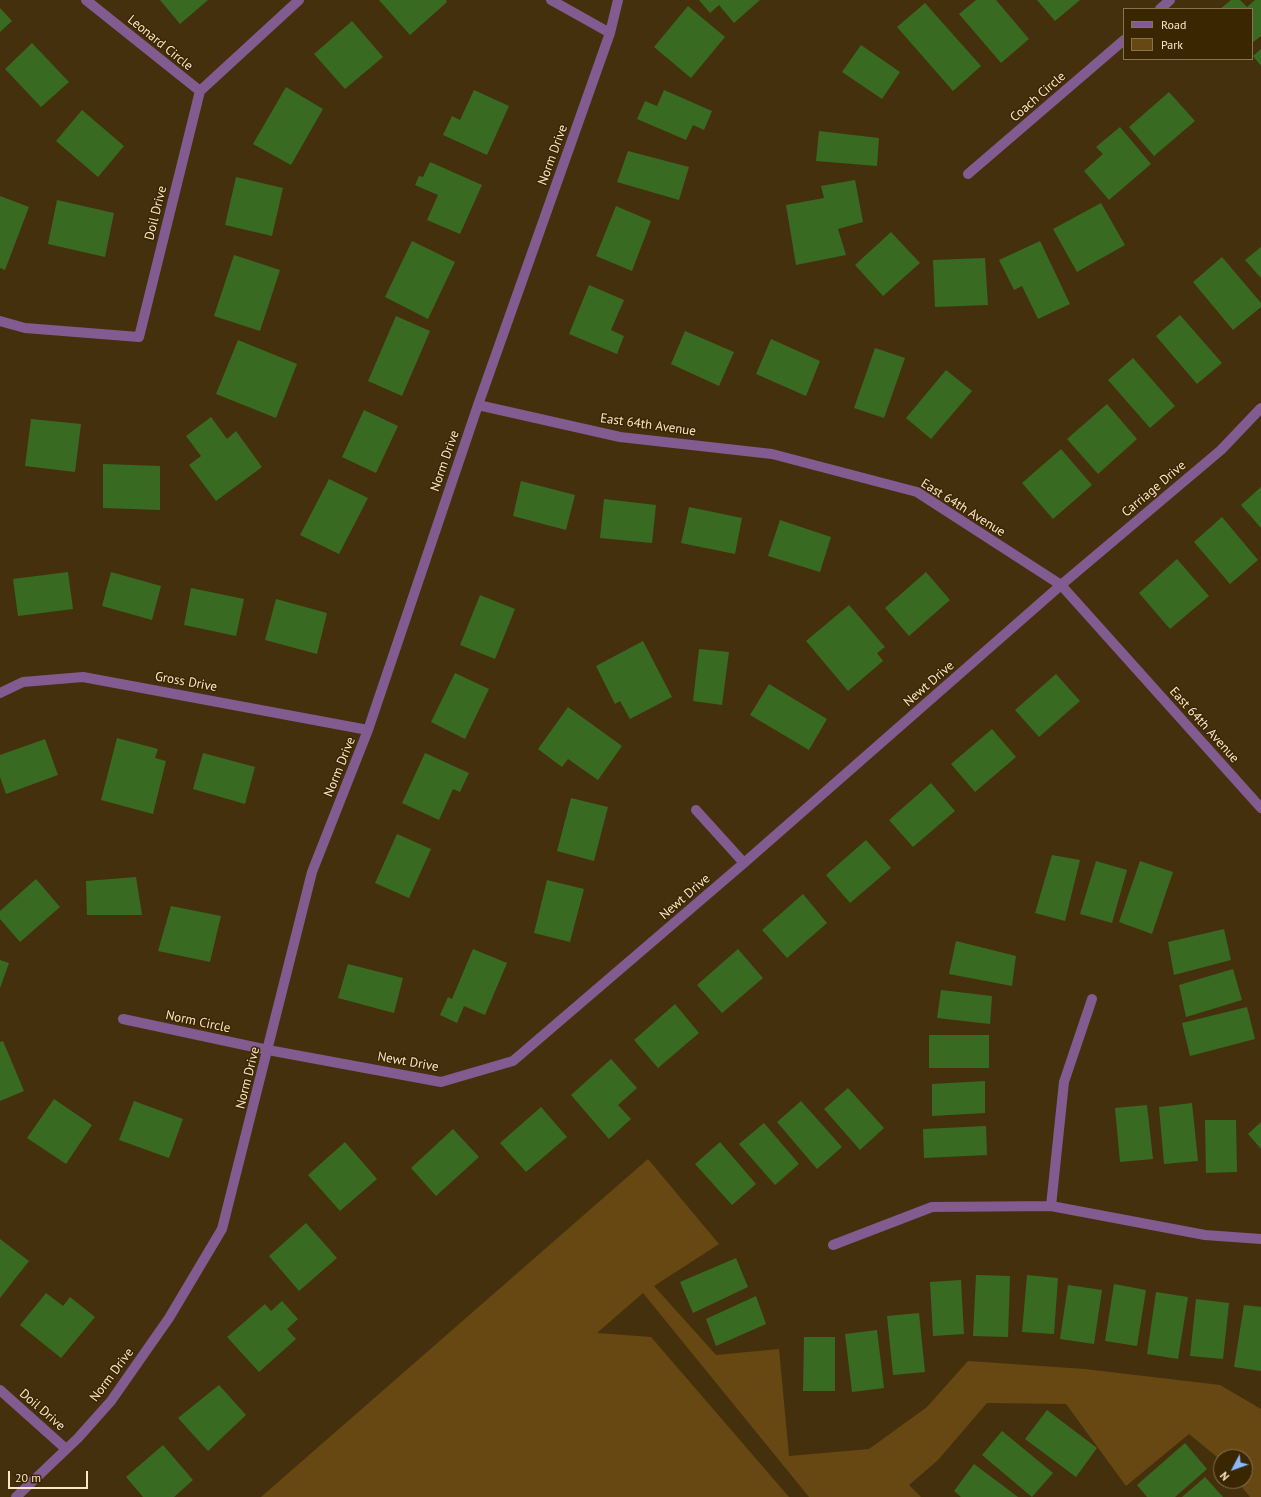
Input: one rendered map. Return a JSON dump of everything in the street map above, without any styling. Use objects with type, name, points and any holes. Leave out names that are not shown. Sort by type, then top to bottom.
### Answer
[{"type":"street","name":"Leonard Circle","points":[[86,0],[200,90]]},
{"type":"street","points":[[200,90],[299,0]]},
{"type":"street","points":[[551,0],[610,33]]},
{"type":"street","name":"Norm Drive","points":[[16,1497],[66,1449],[103,1410],[169,1318],[222,1229],[312,872],[368,730],[478,405],[610,33],[618,0]]},
{"type":"street","points":[[1161,8],[1170,0]]},
{"type":"street","name":"Coach Circle","points":[[968,174],[1123,41]]},
{"type":"street","name":"Doil Drive","points":[[0,321],[25,328],[139,336],[200,90]]},
{"type":"street","name":"East 64th Avenue","points":[[478,405],[620,437],[772,454],[917,492],[1061,585],[1261,808]]},
{"type":"street","name":"Carriage Drive","points":[[1061,585],[1221,450],[1261,408]]},
{"type":"street","name":"Newt Drive","points":[[268,1050],[441,1082],[513,1061],[744,863],[1061,585]]},
{"type":"street","name":"Gross Drive","points":[[0,693],[23,682],[83,676],[368,730]]},
{"type":"street","points":[[696,810],[744,863]]},
{"type":"street","points":[[1050,1206],[1064,1082],[1092,998]]},
{"type":"street","name":"Norm Circle","points":[[123,1019],[268,1050]]},
{"type":"street","points":[[833,1246],[932,1207],[1050,1206],[1205,1235],[1261,1239]]},
{"type":"street","name":"Doil Drive","points":[[0,1390],[66,1449]]},
{"type":"green space","points":[[648,1159],[719,1244],[654,1286],[716,1355],[779,1349],[789,1456],[869,1449],[927,1407],[968,1361],[1085,1369],[1220,1385],[1261,1409],[1261,1497],[1250,1497],[1244,1489],[1253,1489],[1253,1449],[1213,1449],[1213,1454],[1189,1434],[1126,1486],[1066,1404],[987,1403],[938,1460],[909,1485],[921,1497],[809,1497],[643,1293],[597,1333],[651,1337],[789,1497],[261,1497]]},
{"type":"building","points":[[160,0],[208,0],[180,24]]},
{"type":"building","points":[[379,0],[446,0],[447,2],[410,35]]},
{"type":"building","points":[[699,0],[760,0],[734,23],[719,5],[710,13]]},
{"type":"building","points":[[976,0],[996,0],[1029,39],[1001,63],[959,14]]},
{"type":"building","points":[[1037,0],[1080,0],[1055,21]]},
{"type":"building","points":[[1231,0],[1240,0],[1247,7],[1255,0],[1261,0],[1261,36],[1253,42],[1253,8],[1221,8]]},
{"type":"building","points":[[925,3],[981,66],[953,91],[897,27]]},
{"type":"building","points":[[688,6],[725,37],[691,78],[654,47]]},
{"type":"building","points":[[0,8],[12,21],[0,32]]},
{"type":"building","points":[[352,21],[383,57],[345,89],[314,54]]},
{"type":"building","points":[[32,43],[69,82],[41,107],[5,69]]},
{"type":"building","points":[[861,45],[900,72],[882,99],[842,72]]},
{"type":"building","points":[[1261,49],[1261,66],[1253,56]]},
{"type":"building","points":[[286,87],[323,109],[291,165],[253,144]]},
{"type":"building","points":[[474,90],[509,106],[487,155],[443,135],[452,116],[460,120]]},
{"type":"building","points":[[664,90],[712,111],[704,130],[693,125],[686,140],[637,119],[645,101],[657,106]]},
{"type":"building","points":[[1169,92],[1195,121],[1154,156],[1129,127]]},
{"type":"building","points":[[82,110],[124,146],[98,177],[56,141]]},
{"type":"building","points":[[1120,127],[1151,164],[1109,200],[1084,171],[1103,154],[1096,147]]},
{"type":"building","points":[[819,131],[879,138],[877,166],[816,161]]},
{"type":"building","points":[[628,151],[689,167],[679,200],[617,182]]},
{"type":"building","points":[[430,162],[482,185],[460,234],[427,220],[438,195],[415,185],[419,176],[423,177]]},
{"type":"building","points":[[236,177],[283,188],[272,236],[225,225]]},
{"type":"building","points":[[855,180],[863,222],[838,229],[846,255],[796,265],[786,205],[824,198],[821,186]]},
{"type":"building","points":[[0,196],[29,207],[5,270],[0,268]]},
{"type":"building","points":[[57,200],[114,213],[105,257],[48,244]]},
{"type":"building","points":[[1101,203],[1125,245],[1077,272],[1053,229]]},
{"type":"building","points":[[616,206],[651,221],[632,271],[596,256]]},
{"type":"building","points":[[891,232],[920,263],[883,296],[855,265]]},
{"type":"building","points":[[412,241],[455,262],[428,319],[385,297]]},
{"type":"building","points":[[1040,241],[1070,304],[1038,319],[1022,286],[1014,290],[999,260]]},
{"type":"building","points":[[1261,247],[1261,278],[1245,260]]},
{"type":"building","points":[[234,255],[280,270],[260,331],[214,316]]},
{"type":"building","points":[[1222,257],[1261,303],[1261,307],[1233,330],[1193,282]]},
{"type":"building","points":[[985,258],[988,305],[935,307],[933,260]]},
{"type":"building","points":[[589,285],[624,300],[611,330],[624,336],[617,354],[569,334]]},
{"type":"building","points":[[1180,315],[1222,363],[1197,384],[1156,336]]},
{"type":"building","points":[[396,316],[430,331],[402,396],[368,381]]},
{"type":"building","points":[[685,331],[734,352],[719,386],[671,364]]},
{"type":"building","points":[[771,339],[820,361],[806,396],[756,374]]},
{"type":"building","points":[[238,340],[297,364],[276,418],[216,394]]},
{"type":"building","points":[[875,348],[905,358],[884,418],[854,408]]},
{"type":"building","points":[[1133,358],[1175,406],[1150,428],[1108,380]]},
{"type":"building","points":[[946,370],[972,391],[931,439],[906,418]]},
{"type":"building","points":[[1107,404],[1137,439],[1098,474],[1067,439]]},
{"type":"building","points":[[364,410],[398,426],[376,473],[342,457]]},
{"type":"building","points":[[211,417],[227,439],[236,431],[262,467],[216,501],[189,465],[201,456],[186,436]]},
{"type":"building","points":[[31,419],[81,424],[75,472],[25,466]]},
{"type":"building","points":[[1061,449],[1092,485],[1053,519],[1022,483]]},
{"type":"building","points":[[103,464],[160,466],[160,510],[103,508]]},
{"type":"building","points":[[329,479],[368,498],[339,554],[300,535]]},
{"type":"building","points":[[521,481],[575,495],[566,530],[513,516]]},
{"type":"building","points":[[1261,487],[1261,528],[1241,505]]},
{"type":"building","points":[[604,499],[656,505],[652,543],[600,538]]},
{"type":"building","points":[[689,507],[742,518],[735,554],[681,543]]},
{"type":"building","points":[[1222,517],[1258,560],[1230,584],[1194,542]]},
{"type":"building","points":[[780,520],[831,537],[820,572],[768,556]]},
{"type":"building","points":[[1177,559],[1209,596],[1170,629],[1139,593]]},
{"type":"building","points":[[68,572],[73,609],[18,616],[13,579]]},
{"type":"building","points":[[111,572],[161,586],[152,620],[102,606]]},
{"type":"building","points":[[926,572],[950,600],[909,636],[885,608]]},
{"type":"building","points":[[191,588],[244,599],[236,636],[184,625]]},
{"type":"building","points":[[480,595],[515,609],[495,659],[460,645]]},
{"type":"building","points":[[276,599],[327,613],[317,654],[265,640]]},
{"type":"building","points":[[849,605],[885,647],[877,653],[883,661],[848,691],[806,641]]},
{"type":"building","points":[[643,641],[672,697],[630,719],[620,701],[615,704],[596,666]]},
{"type":"building","points":[[699,649],[729,652],[722,705],[693,701]]},
{"type":"building","points":[[455,673],[489,689],[465,739],[431,722]]},
{"type":"building","points":[[1056,674],[1080,701],[1039,737],[1015,710]]},
{"type":"building","points":[[769,684],[827,719],[809,750],[750,715]]},
{"type":"building","points":[[568,707],[622,746],[598,780],[568,759],[562,767],[538,749]]},
{"type":"building","points":[[992,729],[1016,757],[975,792],[951,764]]},
{"type":"building","points":[[117,738],[158,749],[155,758],[166,761],[153,814],[101,800]]},
{"type":"building","points":[[45,739],[58,775],[6,794],[0,777],[0,755]]},
{"type":"building","points":[[203,753],[255,767],[245,804],[193,789]]},
{"type":"building","points":[[425,753],[469,773],[460,792],[453,789],[439,820],[402,803]]},
{"type":"building","points":[[931,783],[955,811],[913,847],[889,820]]},
{"type":"building","points":[[571,798],[608,807],[594,861],[557,851]]},
{"type":"building","points":[[397,834],[431,849],[409,898],[375,883]]},
{"type":"building","points":[[866,840],[891,868],[850,903],[826,875]]},
{"type":"building","points":[[1052,855],[1080,860],[1065,921],[1035,913]]},
{"type":"building","points":[[1096,861],[1127,870],[1112,923],[1080,914]]},
{"type":"building","points":[[1140,861],[1173,872],[1152,934],[1119,922]]},
{"type":"building","points":[[136,877],[142,915],[87,915],[86,881]]},
{"type":"building","points":[[36,879],[60,907],[20,942],[0,919],[0,911]]},
{"type":"building","points":[[547,880],[584,889],[570,942],[534,933]]},
{"type":"building","points":[[803,894],[827,923],[787,958],[762,930]]},
{"type":"building","points":[[171,906],[221,916],[210,962],[158,951]]},
{"type":"building","points":[[1224,929],[1231,960],[1174,975],[1168,942]]},
{"type":"building","points":[[956,941],[1016,956],[1012,986],[949,974]]},
{"type":"building","points":[[473,949],[507,963],[485,1015],[464,1006],[457,1023],[440,1015],[448,997],[452,999]]},
{"type":"building","points":[[738,949],[763,978],[722,1013],[697,985]]},
{"type":"building","points":[[0,960],[9,963],[0,988]]},
{"type":"building","points":[[348,964],[403,978],[394,1013],[338,998]]},
{"type":"building","points":[[1233,969],[1242,1000],[1186,1017],[1179,985]]},
{"type":"building","points":[[941,990],[992,996],[990,1024],[937,1018]]},
{"type":"building","points":[[675,1004],[699,1033],[658,1068],[634,1040]]},
{"type":"building","points":[[1247,1007],[1255,1039],[1190,1056],[1182,1023]]},
{"type":"building","points":[[929,1035],[989,1035],[989,1068],[929,1068]]},
{"type":"building","points":[[3,1041],[24,1091],[0,1101],[0,1042]]},
{"type":"building","points":[[611,1059],[637,1088],[618,1105],[631,1119],[609,1139],[571,1095]]},
{"type":"building","points":[[985,1081],[985,1113],[932,1116],[932,1084]]},
{"type":"building","points":[[848,1088],[884,1128],[860,1150],[824,1109]]},
{"type":"building","points":[[54,1099],[92,1125],[66,1164],[27,1138]]},
{"type":"building","points":[[134,1101],[183,1119],[169,1158],[119,1140]]},
{"type":"building","points":[[801,1101],[842,1147],[817,1169],[777,1122]]},
{"type":"building","points":[[1192,1103],[1198,1161],[1164,1164],[1159,1107]]},
{"type":"building","points":[[1147,1105],[1153,1159],[1120,1162],[1115,1108]]},
{"type":"building","points":[[541,1107],[567,1137],[526,1172],[500,1143]]},
{"type":"building","points":[[1205,1120],[1236,1120],[1237,1172],[1206,1173]]},
{"type":"building","points":[[1261,1122],[1261,1149],[1248,1134]]},
{"type":"building","points":[[764,1123],[799,1164],[775,1185],[739,1144]]},
{"type":"building","points":[[986,1126],[987,1155],[924,1158],[923,1129]]},
{"type":"building","points":[[453,1129],[479,1157],[436,1196],[411,1168]]},
{"type":"building","points":[[345,1142],[377,1179],[340,1211],[308,1175]]},
{"type":"building","points":[[720,1142],[756,1184],[732,1205],[695,1164]]},
{"type":"building","points":[[306,1223],[337,1258],[299,1291],[269,1256]]},
{"type":"building","points":[[0,1239],[29,1261],[0,1298]]},
{"type":"building","points":[[736,1258],[748,1287],[693,1313],[680,1282]]},
{"type":"building","points":[[976,1275],[1010,1276],[1008,1337],[973,1336]]},
{"type":"building","points":[[1027,1275],[1058,1278],[1054,1334],[1022,1332]]},
{"type":"building","points":[[961,1280],[964,1334],[933,1336],[930,1282]]},
{"type":"building","points":[[1114,1284],[1146,1290],[1137,1346],[1105,1341]]},
{"type":"building","points":[[1068,1285],[1102,1290],[1094,1344],[1060,1339]]},
{"type":"building","points":[[1156,1292],[1188,1297],[1178,1359],[1147,1354]]},
{"type":"building","points":[[46,1293],[63,1306],[70,1297],[95,1317],[61,1358],[20,1325]]},
{"type":"building","points":[[756,1296],[766,1324],[716,1346],[706,1319]]},
{"type":"building","points":[[1196,1299],[1229,1303],[1223,1359],[1190,1356]]},
{"type":"building","points":[[282,1301],[298,1319],[287,1329],[296,1339],[259,1372],[227,1337],[265,1304],[271,1311]]},
{"type":"building","points":[[1244,1305],[1261,1307],[1261,1371],[1234,1367]]},
{"type":"building","points":[[919,1313],[925,1372],[893,1375],[887,1316]]},
{"type":"building","points":[[877,1330],[884,1388],[852,1392],[845,1334]]},
{"type":"building","points":[[804,1337],[835,1337],[835,1391],[803,1391]]},
{"type":"building","points":[[219,1385],[246,1415],[208,1451],[178,1418]]},
{"type":"building","points":[[1047,1410],[1097,1448],[1076,1477],[1025,1439]]},
{"type":"building","points":[[1002,1431],[1053,1473],[1032,1497],[982,1455]]},
{"type":"building","points":[[1185,1443],[1207,1469],[1175,1497],[1147,1497],[1137,1485]]},
{"type":"building","points":[[163,1445],[193,1480],[174,1497],[143,1497],[126,1477]]},
{"type":"building","points":[[974,1464],[1018,1497],[961,1497],[954,1491]]},
{"type":"building","points":[[1205,1477],[1213,1486],[1213,1489],[1216,1489],[1223,1497],[1182,1497]]}]
